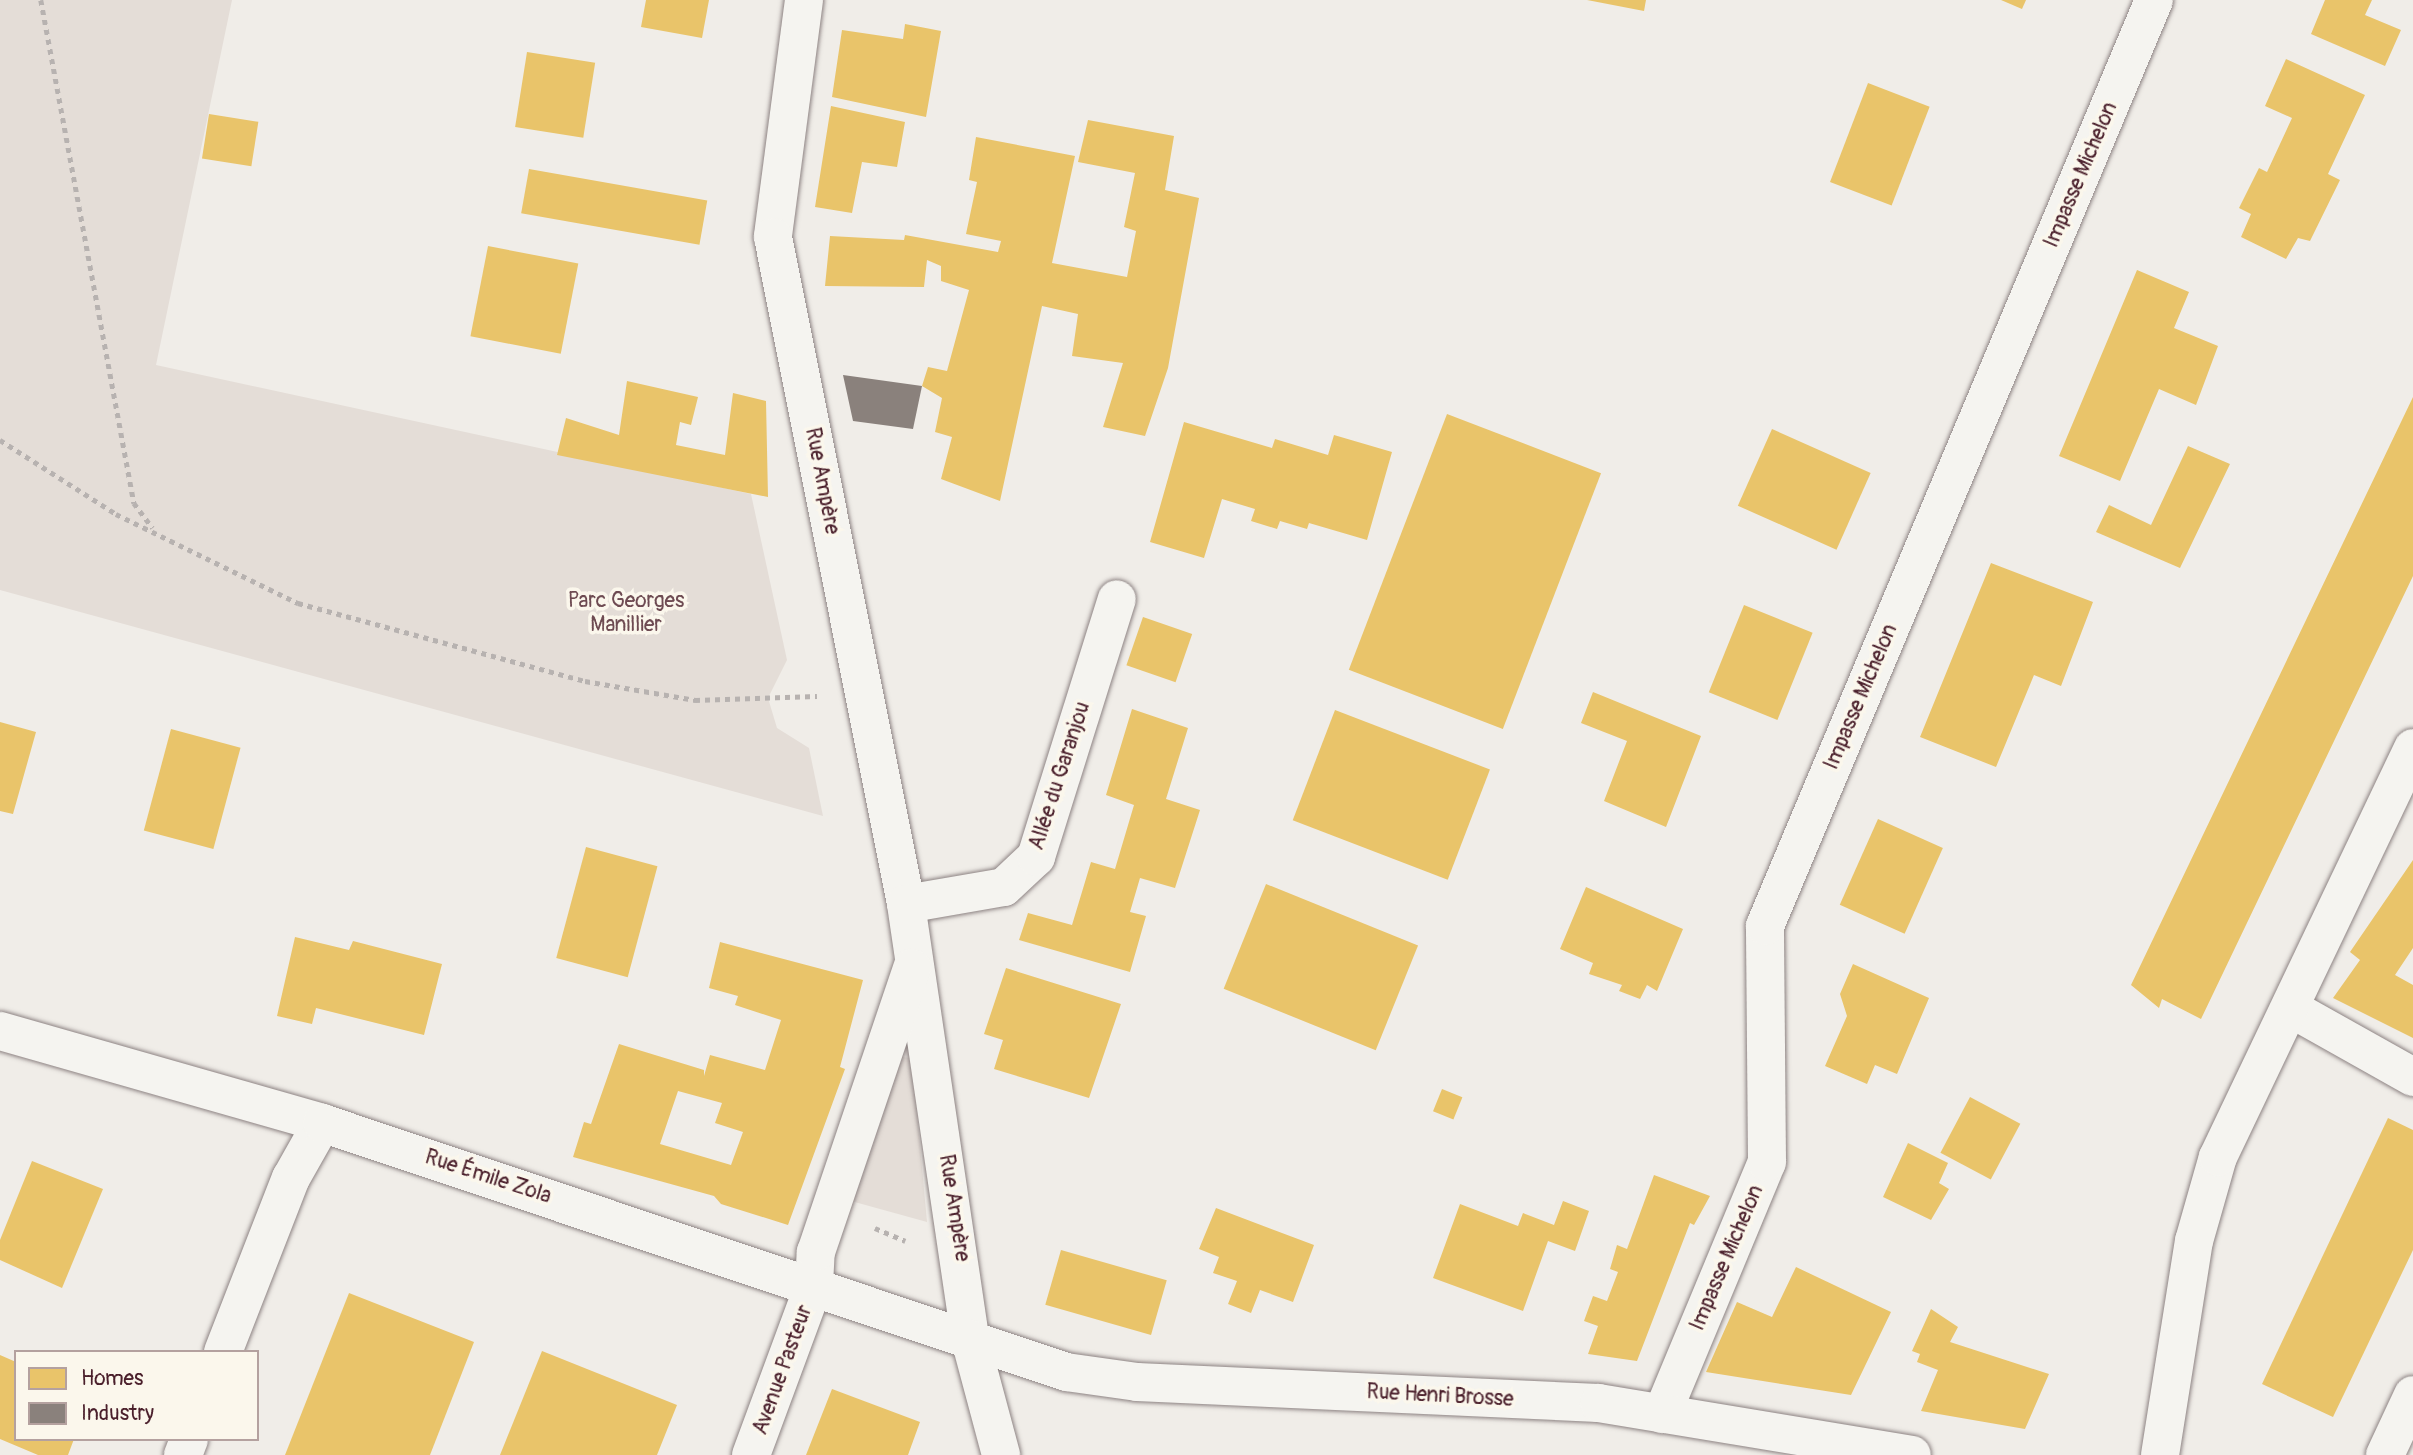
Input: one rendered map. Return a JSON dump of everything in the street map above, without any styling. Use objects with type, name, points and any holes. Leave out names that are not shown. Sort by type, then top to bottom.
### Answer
[{"type":"street","name":"Rue Ampère","points":[[804,0],[773,237],[906,904],[970,1339],[1001,1455]]},
{"type":"street","name":"Impasse Michelon","points":[[1662,1414],[1767,1162],[1765,926],[2154,0]]},
{"type":"street","name":"Allée du Garanjou","points":[[906,904],[1003,887],[1036,857],[1116,599]]},
{"type":"street","points":[[2160,1455],[2194,1241],[2218,1157],[2292,1009],[2413,748]]},
{"type":"street","name":"Rue Ampère","points":[[814,1285],[816,1252],[915,959]]},
{"type":"street","points":[[2292,1009],[2413,1077]]},
{"type":"street","name":"Rue Émile Zola","points":[[0,1031],[322,1123],[970,1339]]},
{"type":"street","points":[[224,1350],[291,1178],[322,1123]]},
{"type":"street","name":"Avenue Pasteur","points":[[751,1455],[814,1285]]},
{"type":"street","name":"Rue Henri Brosse","points":[[970,1339],[1066,1372],[1137,1382],[1599,1404],[1912,1455]]},
{"type":"street","points":[[2385,1455],[2413,1395]]},
{"type":"path","points":[[41,0],[134,503],[153,528]]},
{"type":"path","points":[[0,440],[116,514],[153,528],[298,603],[585,681],[695,700],[863,695]]},
{"type":"path","points":[[871,1227],[920,1248]]},
{"type":"green space","name":"Parc Georges Manillier","points":[[0,0],[232,0],[156,365],[751,494],[787,660],[768,698],[777,728],[809,748],[823,816],[0,590]]},
{"type":"green space","points":[[900,1057],[912,1058],[927,1222],[851,1201]]},
{"type":"building: Homes","points":[[646,0],[709,0],[702,38],[641,27]]},
{"type":"building: Homes","points":[[1587,0],[1646,0],[1644,11]]},
{"type":"building: Homes","points":[[2001,0],[2026,0],[2022,9]]},
{"type":"building: Homes","points":[[2325,0],[2372,0],[2365,15],[2401,30],[2385,66],[2311,34]]},
{"type":"building: Homes","points":[[905,24],[941,31],[926,117],[832,97],[842,30],[903,39]]},
{"type":"building: Homes","points":[[527,52],[595,63],[583,138],[515,127]]},
{"type":"building: Homes","points":[[2286,59],[2365,95],[2328,174],[2340,180],[2310,241],[2298,238],[2286,259],[2241,237],[2251,214],[2239,208],[2259,168],[2267,172],[2292,118],[2265,106]]},
{"type":"building: Homes","points":[[1868,83],[1930,107],[1892,206],[1830,182]]},
{"type":"building: Homes","points":[[831,106],[905,122],[897,167],[862,162],[852,213],[815,207]]},
{"type":"building: Homes","points":[[209,114],[258,122],[251,166],[202,158]]},
{"type":"building: Homes","points":[[1088,120],[1174,136],[1165,190],[1199,198],[1168,368],[1145,436],[1103,427],[1123,363],[1072,356],[1078,314],[1042,306],[1000,501],[941,479],[952,437],[935,432],[942,398],[922,386],[928,367],[947,371],[969,290],[941,281],[941,266],[927,260],[924,287],[825,286],[830,236],[904,240],[905,235],[998,252],[1001,241],[966,234],[977,182],[969,180],[976,137],[1075,156],[1052,263],[1127,277],[1136,231],[1124,227],[1135,173],[1078,162]]},
{"type":"building: Homes","points":[[529,169],[707,200],[699,245],[521,213]]},
{"type":"building: Homes","points":[[488,246],[578,264],[561,354],[470,336]]},
{"type":"building: Homes","points":[[2137,270],[2189,292],[2174,328],[2218,346],[2196,405],[2159,389],[2120,481],[2059,456]]},
{"type":"building: Homes","points":[[627,381],[698,397],[691,425],[680,422],[676,445],[725,455],[733,393],[766,401],[768,497],[557,455],[566,418],[619,435]]},
{"type":"building: Homes","points":[[2413,397],[2413,576],[2201,1019],[2162,999],[2159,1008],[2131,985]]},
{"type":"building: Homes","points":[[1447,414],[1601,473],[1503,729],[1349,670]]},
{"type":"building: Homes","points":[[1184,422],[1272,448],[1275,439],[1328,455],[1334,435],[1392,452],[1367,540],[1309,523],[1307,529],[1280,521],[1277,529],[1251,521],[1255,509],[1222,499],[1204,558],[1150,542]]},
{"type":"building: Homes","points":[[1772,429],[1871,473],[1836,550],[1738,506]]},
{"type":"building: Homes","points":[[2188,446],[2230,464],[2180,568],[2096,532],[2109,505],[2151,525]]},
{"type":"building: Homes","points":[[1991,563],[2093,602],[2061,686],[2034,675],[1996,767],[1920,737]]},
{"type":"building: Homes","points":[[1744,605],[1813,633],[1777,720],[1709,692]]},
{"type":"building: Homes","points":[[1143,617],[1192,634],[1176,682],[1126,665]]},
{"type":"building: Homes","points":[[1593,692],[1701,736],[1666,827],[1604,801],[1627,741],[1581,723]]},
{"type":"building: Homes","points":[[1132,709],[1188,728],[1166,799],[1200,810],[1175,888],[1140,878],[1130,912],[1146,916],[1130,972],[1019,940],[1028,913],[1072,925],[1091,862],[1115,869],[1134,805],[1106,795]]},
{"type":"building: Homes","points":[[1335,710],[1490,769],[1448,880],[1293,820]]},
{"type":"building: Homes","points":[[0,722],[36,732],[13,814],[0,811]]},
{"type":"building: Homes","points":[[171,729],[241,748],[213,849],[144,830]]},
{"type":"building: Homes","points":[[1878,819],[1943,848],[1905,934],[1840,905]]},
{"type":"building: Homes","points":[[586,847],[657,866],[628,977],[556,958]]},
{"type":"building: Homes","points":[[2413,860],[2413,948],[2395,975],[2413,985],[2413,1038],[2333,998],[2360,960],[2350,952]]},
{"type":"building: Homes","points":[[1266,884],[1418,945],[1376,1050],[1224,989]]},
{"type":"building: Homes","points":[[1586,887],[1683,929],[1657,991],[1647,985],[1640,999],[1619,991],[1622,985],[1589,974],[1593,963],[1560,949]]},
{"type":"building: Homes","points":[[295,937],[349,950],[353,941],[442,964],[424,1035],[316,1008],[312,1024],[277,1016]]},
{"type":"building: Homes","points":[[720,942],[863,980],[840,1067],[845,1069],[788,1225],[721,1204],[714,1196],[573,1157],[584,1122],[591,1124],[619,1044],[704,1070],[704,1076],[710,1055],[765,1070],[781,1020],[735,1005],[738,996],[709,988]],"holes":[[[678,1091],[722,1103],[715,1123],[743,1132],[731,1165],[660,1144]]]},
{"type":"building: Homes","points":[[1853,964],[1929,998],[1897,1074],[1875,1065],[1867,1084],[1825,1066],[1847,1016],[1840,994]]},
{"type":"building: Homes","points":[[1006,968],[1121,1004],[1089,1098],[994,1069],[1003,1040],[984,1034]]},
{"type":"building: Homes","points":[[1442,1089],[1462,1097],[1453,1119],[1433,1111]]},
{"type":"building: Homes","points":[[1970,1097],[2020,1124],[1991,1179],[1940,1153]]},
{"type":"building: Homes","points":[[2388,1118],[2413,1130],[2413,1250],[2333,1417],[2262,1384]]},
{"type":"building: Homes","points":[[1908,1143],[1948,1163],[1939,1183],[1949,1189],[1931,1220],[1883,1197]]},
{"type":"building: Homes","points":[[32,1161],[103,1189],[62,1288],[0,1260],[0,1240]]},
{"type":"building: Homes","points":[[1654,1175],[1710,1196],[1694,1225],[1690,1223],[1637,1361],[1588,1354],[1598,1326],[1584,1321],[1593,1296],[1607,1301],[1618,1272],[1610,1269],[1617,1245],[1627,1249]]},
{"type":"building: Homes","points":[[1563,1201],[1589,1211],[1575,1251],[1548,1241],[1523,1311],[1433,1278],[1460,1204],[1518,1226],[1523,1213],[1554,1225]]},
{"type":"building: Homes","points":[[1216,1208],[1314,1245],[1293,1302],[1260,1290],[1251,1313],[1228,1304],[1237,1281],[1213,1273],[1219,1257],[1199,1249]]},
{"type":"building: Homes","points":[[1061,1250],[1167,1280],[1151,1335],[1045,1305]]},
{"type":"building: Homes","points":[[1796,1267],[1891,1312],[1851,1395],[1706,1372],[1737,1302],[1772,1317]]},
{"type":"building: Homes","points":[[349,1293],[474,1342],[430,1455],[285,1455]]},
{"type":"building: Homes","points":[[1931,1309],[1958,1327],[1950,1342],[2049,1374],[2025,1429],[1921,1411],[1938,1370],[1917,1362],[1920,1354],[1912,1351]]},
{"type":"building: Homes","points":[[542,1351],[677,1405],[657,1455],[500,1455]]},
{"type":"building: Homes","points":[[0,1355],[14,1361],[14,1441],[73,1441],[68,1455],[38,1455],[0,1439]]},
{"type":"building: Homes","points":[[832,1389],[920,1422],[908,1455],[806,1455]]},
{"type":"building: Industry","points":[[843,375],[922,386],[913,429],[853,421]]}]
